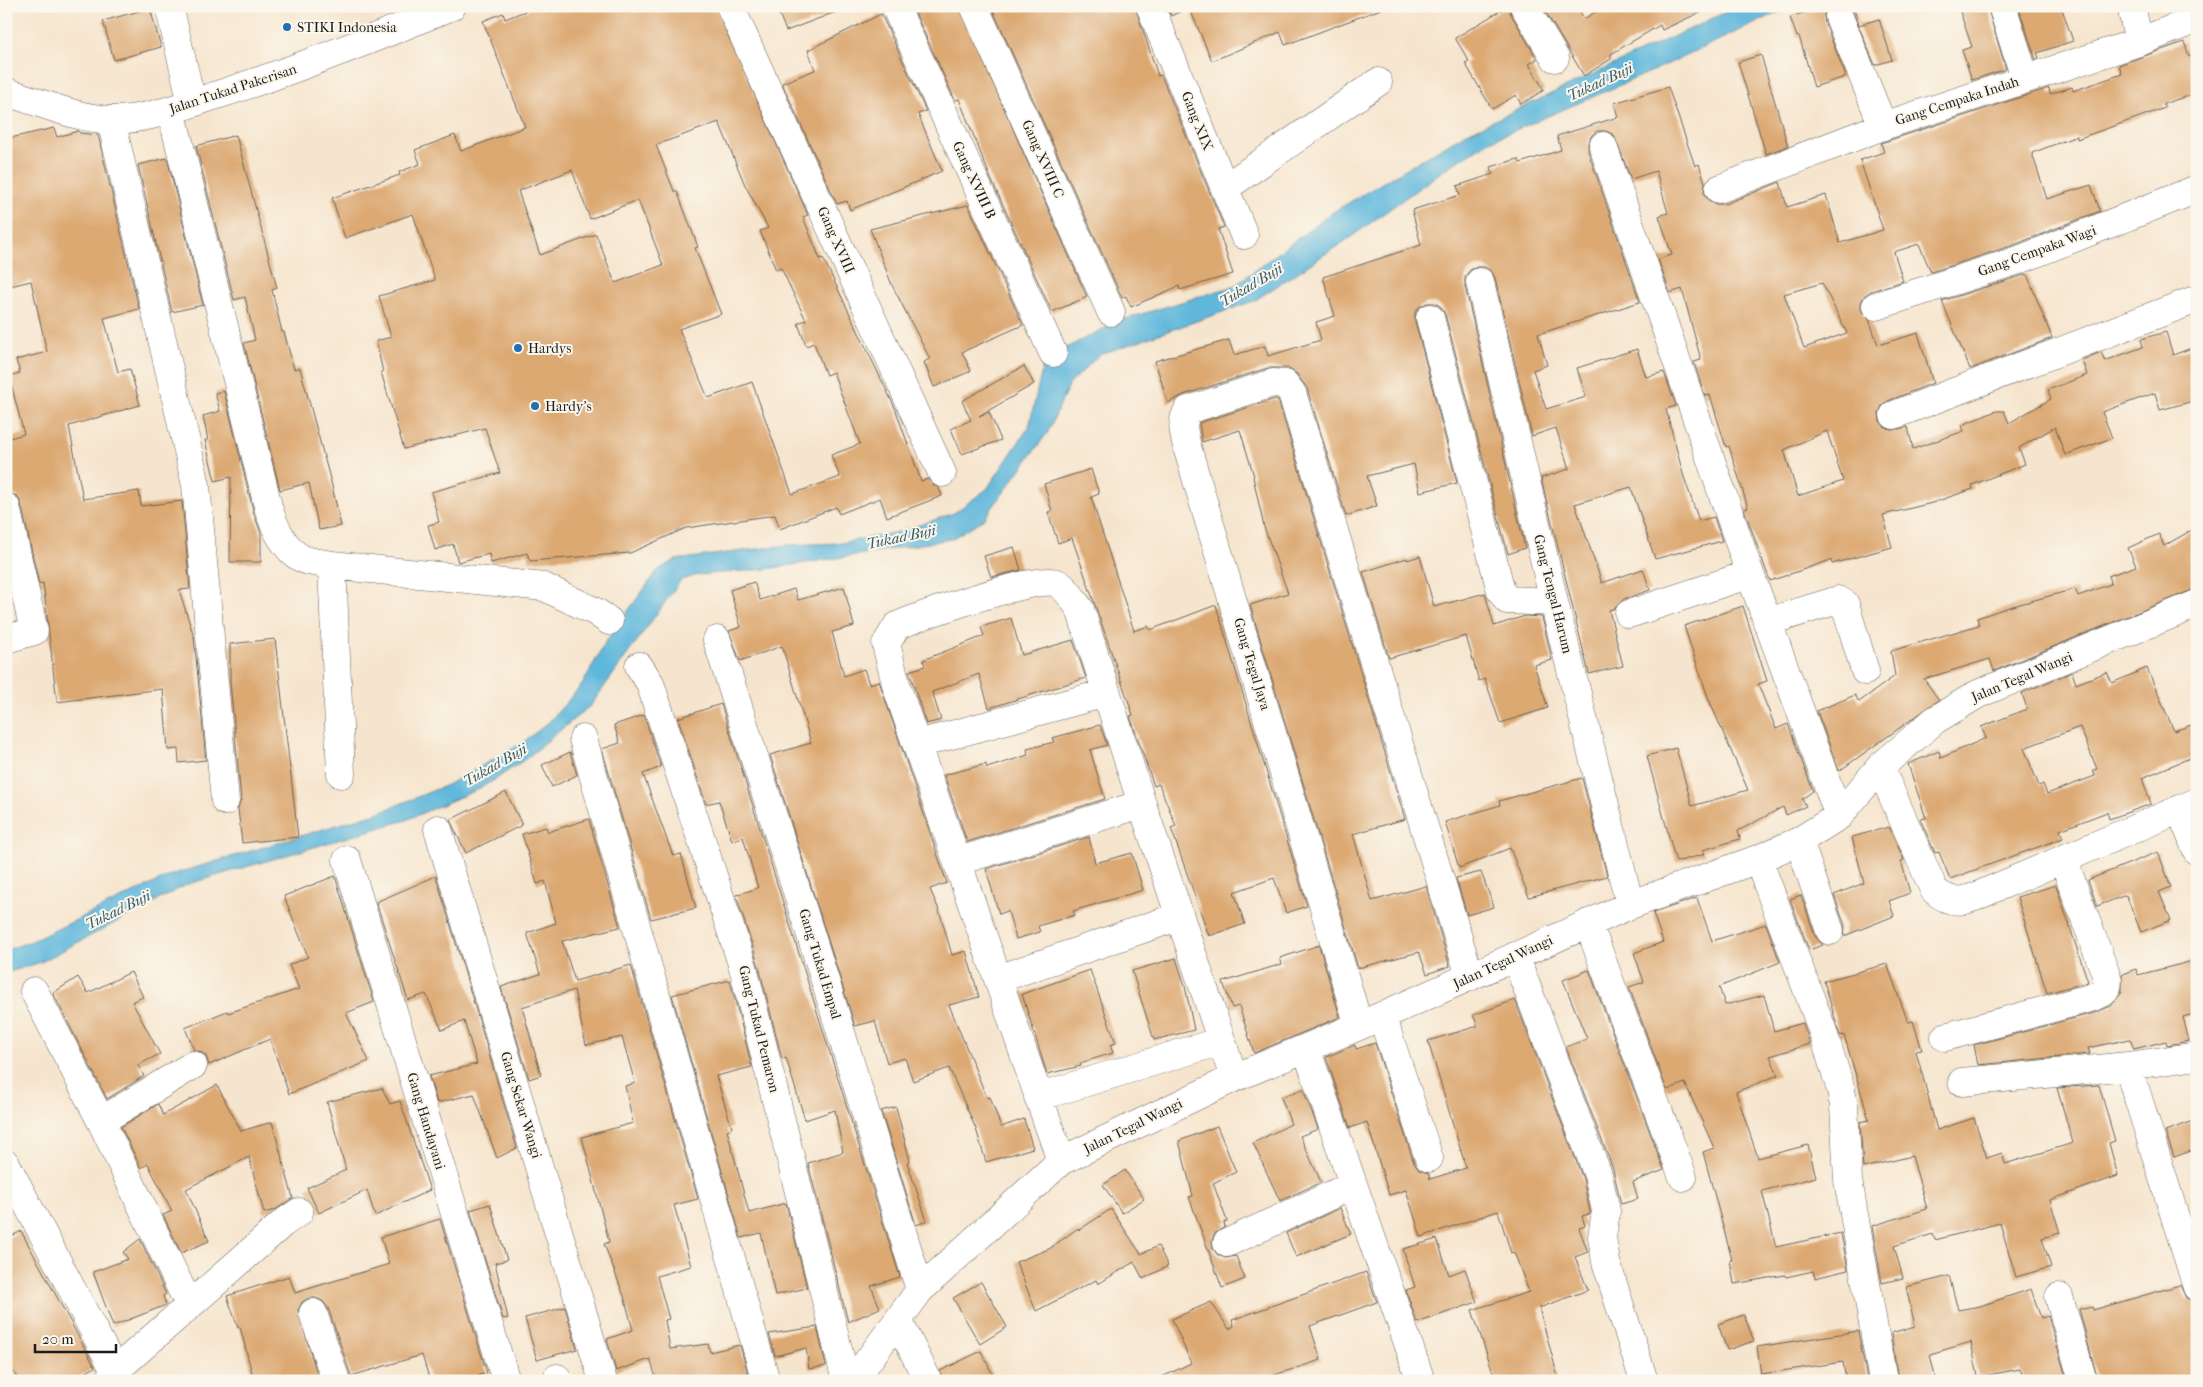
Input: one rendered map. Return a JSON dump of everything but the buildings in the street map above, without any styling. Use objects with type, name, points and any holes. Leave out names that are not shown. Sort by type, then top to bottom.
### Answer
[{"type":"street","points":[[169,6],[181,106],[275,527],[301,558],[332,565],[544,587],[596,612],[609,621]]},
{"type":"street","name":"Jalan Tukad Pakerisan","points":[[6,92],[64,110],[111,120],[139,117],[181,106],[305,65],[452,6]]},
{"type":"street","name":"Gang XVIII","points":[[730,6],[942,473]]},
{"type":"street","name":"Gang XVIII B","points":[[895,6],[1053,353]]},
{"type":"street","name":"Gang XVIII C","points":[[974,6],[1111,312]]},
{"type":"street","name":"Gang XIX","points":[[1150,6],[1244,235]]},
{"type":"street","points":[[1524,6],[1555,58]]},
{"type":"street","points":[[2002,6],[2025,78]]},
{"type":"street","points":[[2130,6],[2139,42]]},
{"type":"street","points":[[1839,17],[1883,126]]},
{"type":"street","name":"Gang Cempaka Indah","points":[[1719,189],[1883,126],[2139,42],[2197,19]]},
{"type":"street","points":[[1225,188],[1378,82]]},
{"type":"street","points":[[111,120],[196,485],[225,801]]},
{"type":"street","points":[[1603,146],[1750,574],[1839,816]]},
{"type":"street","name":"Gang Cempaka Wagi","points":[[1876,306],[2019,260],[2197,189]]},
{"type":"street","name":"Gang Tengal Harum","points":[[1480,282],[1554,602],[1630,905]]},
{"type":"street","points":[[1894,415],[2197,299]]},
{"type":"street","points":[[1430,318],[1501,591],[1507,600],[1554,602]]},
{"type":"street","name":"Gang Tegal Jaya","points":[[1371,1021],[1183,427],[1184,418],[1188,410],[1266,385],[1284,384],[1292,393],[1470,977]]},
{"type":"street","points":[[6,507],[34,631],[6,639]]},
{"type":"street","points":[[332,565],[341,774]]},
{"type":"street","points":[[1629,614],[1750,574]]},
{"type":"street","points":[[1061,1161],[890,664],[886,644],[897,626],[914,618],[991,593],[1041,582],[1056,582],[1069,594],[1080,609],[1142,804],[1234,1078]]},
{"type":"street","points":[[1767,622],[1838,600],[1845,604],[1865,671]]},
{"type":"street","name":"Jalan Tegal Wangi","points":[[852,1381],[920,1290],[1061,1161],[1234,1078],[1371,1021],[1588,923],[1630,905],[1758,859],[1799,841],[1839,816],[1880,768],[1936,720],[1978,694],[2197,604]]},
{"type":"street","name":"Gang Tukad Empal","points":[[717,640],[822,970],[920,1290]]},
{"type":"street","name":"Gang Tukad Pemaron","points":[[644,674],[743,967],[846,1381]]},
{"type":"street","points":[[918,744],[1106,693]]},
{"type":"street","points":[[583,739],[766,1381]]},
{"type":"street","points":[[1880,768],[1934,890],[1943,899],[1967,900],[2188,805],[2197,851]]},
{"type":"street","points":[[959,861],[1142,804]]},
{"type":"street","name":"Gang Sekar Wangi","points":[[438,829],[604,1381]]},
{"type":"street","points":[[1799,841],[1830,931]]},
{"type":"street","points":[[1758,859],[1822,1029],[1844,1106],[1848,1180],[1883,1381]]},
{"type":"street","points":[[1945,1037],[2090,998],[2104,993],[2108,988],[2108,980],[2063,859]]},
{"type":"street","name":"Gang Handayani","points":[[347,860],[506,1381]]},
{"type":"street","points":[[998,979],[1180,916]]},
{"type":"street","points":[[1588,923],[1683,1177]]},
{"type":"street","points":[[1516,956],[1598,1175],[1606,1212],[1602,1237],[1606,1262],[1644,1381]]},
{"type":"street","points":[[34,991],[101,1121],[189,1305]]},
{"type":"street","points":[[1371,1021],[1429,1158]]},
{"type":"street","points":[[1038,1097],[1221,1041]]},
{"type":"street","points":[[1306,1048],[1420,1381]]},
{"type":"street","points":[[1962,1082],[2128,1066],[2197,1056]]},
{"type":"street","points":[[101,1121],[193,1064]]},
{"type":"street","points":[[2128,1066],[2197,1287]]},
{"type":"street","points":[[6,1164],[112,1376],[189,1305],[282,1224],[299,1212]]},
{"type":"street","points":[[1227,1243],[1353,1185]]},
{"type":"street","points":[[2059,1297],[2083,1381]]},
{"type":"street","points":[[313,1313],[336,1381]]},
{"type":"street","points":[[898,1320],[928,1381]]},
{"type":"water","name":"Tukad Buji","points":[[1739,6],[1792,6],[1655,70],[1490,141],[1448,167],[1351,237],[1254,301],[1099,355],[1069,385],[1048,432],[984,519],[951,539],[767,569],[698,575],[681,580],[591,705],[528,757],[496,779],[474,791],[406,820],[188,884],[41,962],[6,973],[6,950],[32,941],[171,875],[380,812],[447,785],[521,744],[549,722],[582,685],[606,641],[658,570],[675,560],[788,545],[841,543],[902,531],[954,513],[987,489],[1029,427],[1043,365],[1058,352],[1119,321],[1234,286],[1333,212],[1463,135]]},
{"type":"place","name":"STIKI Indonesia","points":[[287,27]]},
{"type":"place","name":"Hardys","points":[[518,348]]},
{"type":"place","name":"Hardy's","points":[[535,406]]}]
